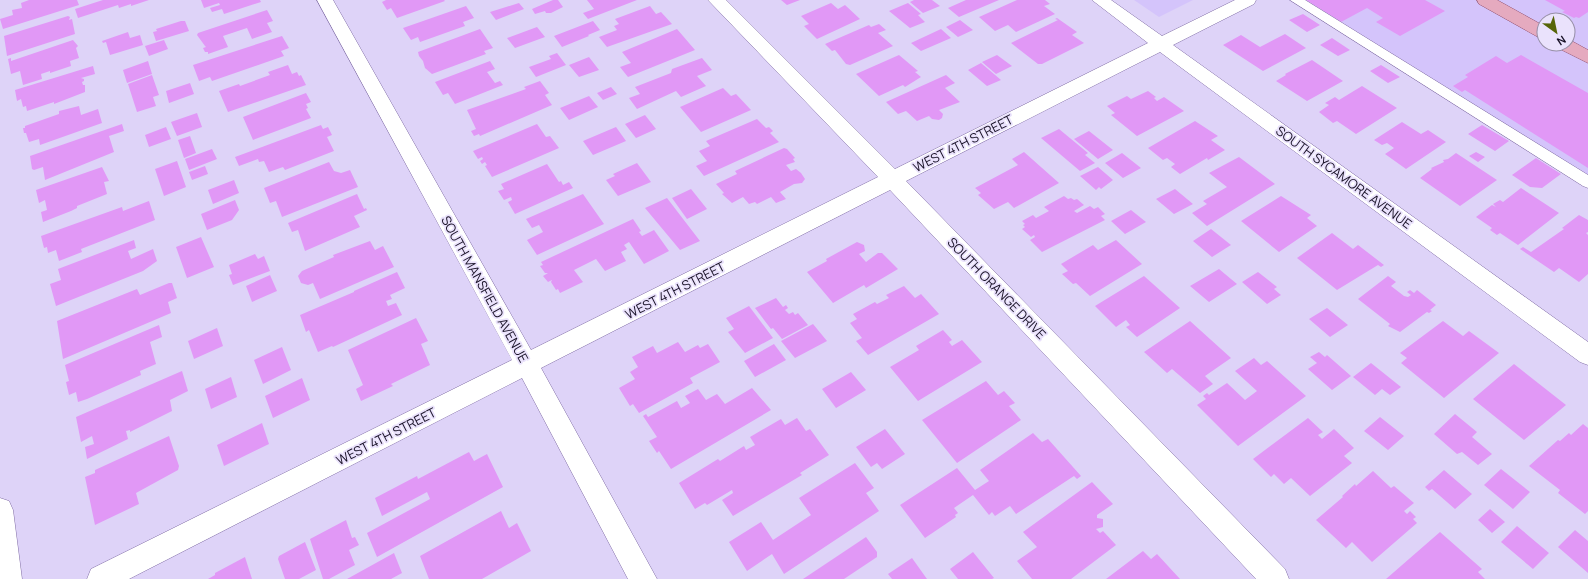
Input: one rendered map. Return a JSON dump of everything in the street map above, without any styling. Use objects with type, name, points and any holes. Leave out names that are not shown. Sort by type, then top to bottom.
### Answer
[{"type":"main road","points":[[1485,0],[1536,29]]},
{"type":"main road","points":[[1576,50],[1588,57]]},
{"type":"street","name":"SOUTH MANSFIELD AVENUE","points":[[325,0],[527,365],[643,579]]},
{"type":"street","name":"SOUTH ORANGE DRIVE","points":[[716,0],[892,179],[1275,579]]},
{"type":"street","name":"SOUTH SYCAMORE AVENUE","points":[[1100,0],[1588,355]]},
{"type":"street","name":"WEST 4TH STREET","points":[[101,579],[1248,0]]},
{"type":"street","points":[[0,510],[8,579]]},
{"type":"lane","points":[[1296,0],[1588,182]]},
{"type":"shaded area","points":[[1134,0],[1193,0],[1159,17]]},
{"type":"shaded area","points":[[1305,0],[1588,0],[1588,177]]},
{"type":"building","points":[[29,0],[77,0],[79,5],[3,29],[0,19],[13,15],[12,10],[22,8],[21,3]]},
{"type":"building","points":[[103,0],[149,0],[119,8],[118,5],[78,18],[75,9]]},
{"type":"building","points":[[201,0],[260,0],[261,2],[224,14],[222,9],[212,12],[210,8],[220,5],[219,3],[204,8]]},
{"type":"building","points":[[386,0],[445,1],[397,18],[391,8],[387,10],[382,2]]},
{"type":"building","points":[[553,0],[558,0],[563,7],[551,13],[546,13],[545,11],[535,14],[532,9]]},
{"type":"building","points":[[587,0],[637,0],[588,19],[583,13],[594,9]]},
{"type":"building","points":[[781,0],[800,0],[787,5]]},
{"type":"building","points":[[914,0],[932,0],[940,6],[923,13],[910,2]]},
{"type":"building","points":[[966,0],[999,0],[959,17],[948,8]]},
{"type":"building","points":[[1017,0],[1045,0],[1050,4],[1044,6],[1055,14],[1016,32],[1008,25],[995,31],[979,17]]},
{"type":"building","points":[[1306,0],[1425,0],[1445,11],[1400,36],[1376,22],[1383,18],[1367,8],[1341,22]]},
{"type":"building","points":[[1545,0],[1588,0],[1588,12],[1579,18],[1576,17],[1576,12],[1562,12],[1565,11]]},
{"type":"building","points":[[519,3],[524,9],[496,20],[490,12]]},
{"type":"building","points":[[831,3],[838,9],[845,5],[860,19],[817,39],[804,26],[809,24],[801,16]]},
{"type":"building","points":[[908,3],[921,14],[918,15],[925,22],[910,28],[889,11]]},
{"type":"building","points":[[466,6],[474,18],[463,22],[465,26],[420,42],[418,37],[411,40],[403,28]]},
{"type":"building","points":[[650,6],[656,14],[661,12],[672,24],[607,47],[599,37],[617,30],[614,26],[619,24],[615,19]]},
{"type":"building","points":[[267,10],[273,21],[267,23],[272,32],[252,39],[247,28],[223,36],[228,47],[208,54],[208,52],[205,52],[203,48],[206,47],[197,35],[198,33]]},
{"type":"building","points":[[1303,14],[1320,25],[1307,32],[1289,20]]},
{"type":"building","points":[[68,16],[70,17],[69,20],[72,19],[75,34],[7,56],[4,36]]},
{"type":"building","points":[[1057,18],[1077,32],[1072,35],[1084,43],[1042,64],[1038,64],[1011,43],[1058,20],[1055,19]]},
{"type":"building","points":[[960,20],[973,30],[958,37],[946,27]]},
{"type":"building","points":[[185,21],[189,31],[156,41],[153,32],[157,31],[156,29]]},
{"type":"building","points":[[593,21],[600,30],[562,47],[554,36]]},
{"type":"building","points":[[879,24],[886,30],[878,33],[893,46],[850,65],[846,64],[835,50],[832,51],[825,44],[869,25],[871,27]]},
{"type":"building","points":[[537,27],[545,37],[515,48],[507,38]]},
{"type":"building","points":[[480,29],[493,48],[484,51],[486,54],[432,74],[425,68],[418,52]]},
{"type":"building","points":[[677,29],[695,50],[628,77],[620,67],[631,63],[622,52]]},
{"type":"building","points":[[941,29],[951,38],[921,51],[911,43]]},
{"type":"building","points":[[128,32],[130,38],[140,35],[143,45],[110,55],[106,42],[103,43],[102,41]]},
{"type":"building","points":[[1285,34],[1306,48],[1263,71],[1223,45],[1241,35],[1260,47]]},
{"type":"building","points":[[282,36],[289,48],[281,51],[284,56],[212,81],[210,77],[199,81],[193,65]]},
{"type":"building","points":[[1332,38],[1350,50],[1338,56],[1320,45]]},
{"type":"building","points":[[73,40],[78,46],[76,48],[79,58],[70,61],[71,66],[50,73],[50,71],[41,74],[42,79],[23,85],[20,71],[11,74],[8,59],[11,58],[11,61]]},
{"type":"building","points":[[164,40],[168,49],[149,56],[145,46]]},
{"type":"building","points":[[557,53],[566,65],[536,77],[529,67],[551,59],[549,56]]},
{"type":"building","points":[[899,55],[918,71],[915,72],[921,77],[905,87],[903,85],[879,96],[856,74]]},
{"type":"building","points":[[997,55],[1012,66],[996,74],[982,62]]},
{"type":"building","points":[[1521,55],[1588,93],[1588,168],[1465,90],[1462,92],[1453,86],[1468,77],[1465,75],[1496,56],[1507,63]]},
{"type":"building","points":[[589,57],[599,70],[579,77],[569,65]]},
{"type":"building","points":[[702,58],[712,70],[697,76],[706,86],[681,97],[676,91],[637,109],[629,98],[640,94],[635,87],[671,73],[672,69]]},
{"type":"building","points":[[1312,60],[1343,81],[1307,101],[1276,81],[1286,75],[1285,74]]},
{"type":"building","points":[[148,61],[152,74],[127,83],[123,70]]},
{"type":"building","points":[[490,61],[495,69],[487,72],[495,83],[500,81],[503,85],[455,104],[448,93],[443,95],[435,82]]},
{"type":"building","points":[[981,63],[1001,80],[987,86],[968,70]]},
{"type":"building","points":[[288,65],[292,74],[297,72],[299,76],[301,75],[306,85],[228,112],[219,91],[239,84],[240,86],[270,75],[268,72]]},
{"type":"building","points":[[1381,65],[1400,77],[1388,83],[1370,71]]},
{"type":"building","points":[[93,66],[95,74],[81,78],[84,79],[82,82],[83,85],[85,85],[85,92],[54,104],[54,102],[27,111],[26,106],[23,107],[21,99],[17,101],[15,90]]},
{"type":"building","points":[[152,75],[159,95],[153,97],[156,106],[137,112],[128,84]]},
{"type":"building","points":[[946,75],[955,83],[945,88],[960,102],[939,110],[943,114],[942,118],[939,120],[932,119],[929,116],[917,121],[906,111],[898,114],[886,102]]},
{"type":"building","points":[[540,81],[549,93],[545,95],[552,105],[480,136],[479,134],[474,136],[471,131],[476,129],[467,110],[526,89],[524,87]]},
{"type":"building","points":[[190,83],[194,94],[169,103],[166,91]]},
{"type":"building","points":[[1362,86],[1397,108],[1356,134],[1337,121],[1333,123],[1319,112],[1329,105],[1325,103],[1335,97],[1339,100]]},
{"type":"building","points":[[611,87],[617,94],[603,100],[597,93]]},
{"type":"building","points":[[723,88],[731,96],[736,94],[751,110],[701,132],[680,107]]},
{"type":"building","points":[[1148,91],[1156,97],[1154,98],[1157,101],[1164,97],[1184,111],[1137,136],[1111,115],[1115,113],[1107,106],[1127,96],[1131,99]]},
{"type":"building","points":[[306,93],[311,102],[306,104],[308,108],[306,109],[311,118],[253,140],[243,117]]},
{"type":"building","points":[[589,96],[598,107],[569,120],[560,108]]},
{"type":"building","points":[[79,106],[81,115],[98,109],[102,123],[40,145],[39,139],[29,142],[26,133],[24,133],[23,128],[25,128],[25,126],[59,114],[59,111]]},
{"type":"building","points":[[197,113],[202,127],[177,136],[171,122]]},
{"type":"building","points":[[645,115],[656,129],[636,138],[625,124]]},
{"type":"building","points":[[757,119],[766,128],[769,127],[773,131],[770,133],[779,142],[704,176],[696,166],[707,161],[699,151],[710,146],[706,141]]},
{"type":"building","points":[[1195,121],[1218,136],[1211,140],[1225,150],[1208,160],[1207,158],[1180,174],[1171,167],[1175,164],[1167,158],[1163,160],[1148,148]]},
{"type":"building","points":[[1402,122],[1421,134],[1428,130],[1446,142],[1406,169],[1385,154],[1394,148],[1387,143],[1382,145],[1374,140]]},
{"type":"building","points":[[122,124],[124,131],[109,136],[114,152],[45,180],[43,167],[34,170],[32,169],[30,156]]},
{"type":"building","points":[[537,124],[546,137],[550,136],[559,148],[492,177],[485,166],[487,165],[485,162],[482,164],[480,161],[483,159],[482,157],[478,159],[473,151]]},
{"type":"building","points":[[321,125],[323,129],[328,127],[332,135],[327,137],[334,151],[285,170],[283,167],[269,172],[264,161],[259,162],[258,159],[239,166],[235,157]]},
{"type":"building","points":[[1482,125],[1509,141],[1495,151],[1468,134]]},
{"type":"building","points":[[166,127],[171,139],[149,147],[145,135]]},
{"type":"building","points":[[616,127],[626,141],[593,155],[583,141]]},
{"type":"building","points":[[1059,129],[1088,153],[1085,155],[1095,163],[1080,171],[1041,138]]},
{"type":"building","points":[[1089,131],[1113,150],[1098,159],[1074,139]]},
{"type":"building","points":[[190,136],[196,153],[184,158],[178,140]]},
{"type":"building","points":[[784,148],[787,149],[795,158],[793,159],[795,162],[786,165],[791,171],[796,169],[805,179],[802,183],[794,184],[780,192],[786,199],[776,203],[771,197],[757,204],[755,202],[749,204],[743,197],[732,203],[722,194],[724,193],[716,184],[737,174],[735,171]]},
{"type":"building","points":[[212,149],[217,159],[189,170],[185,159]]},
{"type":"building","points":[[1024,152],[1059,183],[1014,208],[1008,202],[994,209],[978,195],[981,193],[975,188],[1018,165],[1012,159]]},
{"type":"building","points":[[1476,152],[1485,157],[1478,162],[1469,156]]},
{"type":"building","points":[[1122,153],[1141,168],[1123,178],[1105,163]]},
{"type":"building","points":[[1456,153],[1497,180],[1460,206],[1420,178],[1432,169],[1431,168],[1444,162],[1443,160],[1448,159]]},
{"type":"building","points":[[1239,157],[1275,184],[1207,226],[1192,213],[1207,204],[1203,201],[1227,187],[1209,173]]},
{"type":"building","points":[[1536,158],[1561,174],[1542,188],[1530,187],[1512,175]]},
{"type":"building","points":[[177,161],[186,187],[164,196],[155,169]]},
{"type":"building","points":[[329,162],[334,171],[341,173],[350,170],[358,187],[282,217],[276,201],[270,203],[264,188]]},
{"type":"building","points":[[637,163],[651,182],[618,196],[606,180],[615,176],[613,174]]},
{"type":"building","points":[[547,164],[559,182],[561,181],[563,185],[569,182],[573,188],[515,214],[508,202],[512,200],[511,197],[504,200],[498,191],[504,189],[501,184]]},
{"type":"building","points":[[205,166],[208,174],[192,180],[189,172]]},
{"type":"building","points":[[102,167],[109,181],[104,182],[107,194],[43,222],[41,212],[47,210],[45,200],[39,203],[36,190]]},
{"type":"building","points":[[1098,167],[1113,180],[1101,189],[1099,187],[1096,190],[1080,176]]},
{"type":"building","points":[[234,180],[239,193],[213,204],[208,190]]},
{"type":"building","points":[[1521,188],[1559,213],[1518,245],[1500,233],[1497,235],[1490,230],[1492,228],[1476,217],[1492,205],[1496,207],[1493,204],[1500,200],[1503,202]]},
{"type":"building","points":[[691,189],[707,209],[687,219],[672,198]]},
{"type":"building","points":[[1175,189],[1193,204],[1174,214],[1156,199]]},
{"type":"building","points":[[357,194],[364,209],[366,208],[367,210],[354,216],[360,227],[305,251],[298,230],[292,232],[288,223]]},
{"type":"building","points":[[583,194],[604,224],[537,255],[527,240],[543,232],[539,225],[532,228],[526,219]]},
{"type":"building","points":[[1064,196],[1068,199],[1077,199],[1084,205],[1074,211],[1077,213],[1090,206],[1094,209],[1098,207],[1105,214],[1101,216],[1105,220],[1042,252],[1030,240],[1035,237],[1034,235],[1031,237],[1022,229],[1025,227],[1023,225],[1025,224],[1022,221],[1033,215],[1036,218],[1049,211],[1044,207]]},
{"type":"building","points":[[1281,196],[1311,215],[1307,218],[1317,226],[1279,252],[1241,221]]},
{"type":"building","points":[[667,198],[700,241],[680,250],[645,208]]},
{"type":"building","points":[[235,200],[239,210],[232,220],[207,230],[201,214]]},
{"type":"building","points":[[149,201],[155,220],[81,249],[82,252],[59,261],[56,250],[48,253],[47,247],[44,248],[41,236],[122,207],[123,211]]},
{"type":"building","points":[[1131,210],[1146,222],[1125,234],[1111,221]]},
{"type":"building","points":[[1579,215],[1588,220],[1588,232],[1586,233],[1588,235],[1588,274],[1579,282],[1559,268],[1554,272],[1520,249],[1523,247],[1531,252],[1564,229],[1562,228]]},
{"type":"building","points":[[633,219],[641,231],[639,232],[642,236],[654,230],[669,251],[644,264],[629,242],[624,245],[627,249],[621,252],[626,261],[605,271],[596,259],[574,270],[583,282],[560,293],[551,282],[552,280],[548,282],[543,276],[548,273],[545,273],[540,266],[543,265],[541,262]]},
{"type":"building","points":[[1211,229],[1231,245],[1212,257],[1193,241]]},
{"type":"building","points":[[1332,233],[1353,249],[1358,245],[1384,265],[1381,267],[1378,265],[1337,290],[1297,258]]},
{"type":"building","points":[[201,237],[214,267],[187,278],[176,247]]},
{"type":"building","points":[[134,240],[136,248],[128,251],[131,259],[153,249],[157,261],[143,271],[56,306],[50,284],[61,280],[58,269]]},
{"type":"building","points":[[1116,240],[1142,264],[1090,296],[1076,283],[1073,284],[1062,274],[1068,271],[1061,264],[1093,245],[1098,250]]},
{"type":"building","points":[[370,241],[375,250],[383,246],[394,267],[320,299],[313,283],[308,285],[301,283],[298,276],[302,271],[334,257],[333,255]]},
{"type":"building","points":[[857,242],[864,245],[865,251],[859,254],[866,262],[878,253],[882,253],[898,269],[866,288],[864,285],[833,303],[807,272],[827,261],[826,259]]},
{"type":"building","points":[[255,254],[258,259],[264,256],[270,271],[233,285],[229,275],[232,274],[229,265]]},
{"type":"building","points":[[1219,269],[1237,284],[1209,302],[1190,286]]},
{"type":"building","points":[[397,272],[405,288],[390,295],[392,299],[386,301],[388,306],[396,303],[402,315],[333,347],[332,346],[318,352],[309,330],[306,332],[300,315]]},
{"type":"building","points":[[1258,272],[1277,287],[1274,289],[1281,295],[1267,304],[1242,282]]},
{"type":"building","points":[[270,275],[277,291],[252,302],[246,286]]},
{"type":"building","points":[[1144,276],[1180,308],[1137,337],[1126,327],[1130,325],[1126,320],[1116,327],[1095,306]]},
{"type":"building","points":[[1388,276],[1396,282],[1391,286],[1404,296],[1408,297],[1411,295],[1407,292],[1410,290],[1414,293],[1417,290],[1436,305],[1430,310],[1432,311],[1429,313],[1427,312],[1400,332],[1388,326],[1390,324],[1358,299]]},
{"type":"building","points":[[172,283],[177,298],[168,302],[171,313],[63,359],[57,321],[137,289],[140,295]]},
{"type":"building","points":[[904,286],[915,298],[921,294],[939,314],[868,355],[856,341],[862,338],[850,323],[857,319],[853,314],[875,302],[877,304],[889,298],[886,295]]},
{"type":"building","points":[[776,298],[783,307],[786,305],[788,308],[785,310],[789,314],[793,312],[795,315],[798,313],[808,325],[782,339],[773,328],[771,329],[755,308]]},
{"type":"building","points":[[749,306],[773,338],[745,353],[728,332],[734,329],[726,318]]},
{"type":"building","points":[[1327,308],[1348,325],[1330,337],[1309,319]]},
{"type":"building","points":[[416,318],[428,341],[421,344],[430,365],[391,384],[393,386],[361,401],[356,389],[363,385],[348,350]]},
{"type":"building","points":[[1190,321],[1231,358],[1205,376],[1213,384],[1200,393],[1172,369],[1167,373],[1144,352]]},
{"type":"building","points":[[1443,321],[1463,336],[1469,331],[1499,353],[1444,398],[1401,363],[1407,358],[1400,353]]},
{"type":"building","points":[[813,324],[827,341],[795,358],[781,341]]},
{"type":"building","points":[[159,325],[162,337],[150,342],[156,364],[140,371],[141,375],[87,399],[78,402],[76,392],[69,395],[66,382],[69,381],[65,365]]},
{"type":"building","points":[[217,328],[223,346],[194,359],[188,341]]},
{"type":"building","points":[[943,330],[952,340],[949,342],[952,346],[962,340],[982,362],[918,401],[890,367],[919,350],[916,346]]},
{"type":"building","points":[[678,342],[685,352],[698,345],[700,348],[708,344],[720,362],[690,378],[693,383],[639,413],[633,404],[630,406],[619,388],[635,379],[630,372],[638,367],[632,357],[653,346],[657,353]]},
{"type":"building","points":[[774,344],[786,360],[755,377],[744,361]]},
{"type":"building","points":[[282,347],[291,370],[263,384],[254,360]]},
{"type":"building","points":[[1319,352],[1325,357],[1327,355],[1351,376],[1332,390],[1308,369],[1317,363],[1310,357]]},
{"type":"building","points":[[1254,358],[1261,365],[1267,361],[1306,396],[1238,446],[1197,405],[1206,399],[1203,396],[1207,393],[1209,395],[1227,383],[1245,400],[1257,391],[1235,371]]},
{"type":"building","points":[[1371,363],[1401,387],[1390,395],[1382,389],[1375,395],[1353,377]]},
{"type":"building","points":[[1514,364],[1566,405],[1524,440],[1473,399]]},
{"type":"building","points":[[182,371],[188,391],[170,400],[172,411],[130,432],[130,430],[126,431],[128,439],[87,459],[85,447],[94,444],[92,436],[81,442],[76,417]]},
{"type":"building","points":[[851,372],[866,390],[836,408],[822,389]]},
{"type":"building","points":[[231,377],[237,397],[211,409],[205,389]]},
{"type":"building","points":[[302,378],[310,400],[273,418],[265,396]]},
{"type":"building","points":[[986,381],[998,395],[1004,391],[1015,403],[1009,406],[1021,420],[957,463],[922,420]]},
{"type":"building","points":[[752,388],[771,410],[671,469],[659,451],[657,453],[649,441],[657,437],[643,416],[646,414],[648,417],[677,401],[681,408],[690,403],[685,396],[698,389],[706,400],[717,394],[725,404]]},
{"type":"building","points":[[1455,414],[1477,432],[1472,437],[1492,454],[1478,465],[1462,452],[1457,454],[1434,434]]},
{"type":"building","points":[[1380,417],[1404,436],[1388,450],[1364,431]]},
{"type":"building","points":[[797,418],[806,431],[810,429],[829,455],[800,473],[802,475],[733,516],[722,500],[733,493],[732,490],[707,505],[705,503],[695,509],[679,483],[718,459],[720,461],[744,446],[746,450],[755,445],[750,437],[781,419],[785,425]]},
{"type":"building","points":[[1308,418],[1323,432],[1318,435],[1322,439],[1334,429],[1354,448],[1344,456],[1352,463],[1310,496],[1291,478],[1284,484],[1274,474],[1271,477],[1253,459]]},
{"type":"building","points":[[262,423],[269,444],[224,466],[217,445]]},
{"type":"building","points":[[1583,424],[1588,428],[1588,511],[1585,514],[1558,493],[1560,490],[1529,466],[1558,440],[1560,441],[1569,433],[1571,435]]},
{"type":"building","points":[[885,429],[905,454],[882,469],[877,463],[871,467],[856,447]]},
{"type":"building","points":[[1033,433],[1042,442],[1048,439],[1081,476],[1077,479],[1074,476],[1016,514],[1010,506],[995,516],[992,512],[989,515],[973,495],[954,508],[958,513],[955,515],[956,517],[925,538],[900,505],[957,468],[975,490],[989,481],[980,470]]},
{"type":"building","points":[[169,436],[179,466],[178,470],[136,493],[139,504],[95,525],[85,477],[95,473],[95,470]]},
{"type":"building","points":[[469,452],[474,461],[487,454],[503,487],[377,557],[367,533],[430,499],[427,492],[382,516],[375,498],[417,476],[418,479]]},
{"type":"building","points":[[855,463],[874,488],[866,493],[879,511],[784,574],[772,554],[747,571],[729,542],[761,522],[773,540],[811,515],[799,498]]},
{"type":"building","points":[[1501,469],[1530,492],[1513,509],[1484,485]]},
{"type":"building","points":[[1444,470],[1472,494],[1455,509],[1432,489],[1429,491],[1425,487]]},
{"type":"building","points":[[1373,471],[1391,488],[1394,486],[1414,503],[1404,511],[1407,514],[1410,511],[1416,517],[1413,519],[1417,523],[1372,562],[1352,542],[1346,548],[1316,520],[1343,497],[1342,496],[1355,484],[1356,486]]},
{"type":"building","points":[[1092,482],[1113,504],[1097,515],[1097,518],[1103,519],[1103,527],[1096,529],[1100,533],[1103,531],[1116,545],[1071,579],[1032,579],[1017,561],[1037,547],[1023,532]]},
{"type":"building","points":[[1490,509],[1505,522],[1492,533],[1478,520]]},
{"type":"building","points":[[501,511],[509,528],[517,523],[531,551],[482,579],[429,579],[420,556]]},
{"type":"building","points":[[346,520],[352,538],[355,537],[359,545],[349,550],[355,565],[329,579],[323,579],[310,539]]},
{"type":"building","points":[[1517,526],[1549,553],[1533,569],[1501,542]]},
{"type":"building","points":[[1575,530],[1588,541],[1588,573],[1558,547]]},
{"type":"building","points":[[1440,532],[1482,569],[1478,572],[1485,579],[1386,579]]},
{"type":"building","points":[[866,537],[877,552],[877,557],[844,579],[803,579]]},
{"type":"building","points":[[305,542],[316,570],[299,579],[285,579],[278,559],[279,556]]},
{"type":"building","points":[[1143,551],[1151,559],[1157,554],[1180,579],[1106,579]]},
{"type":"building","points":[[973,552],[994,578],[958,579],[950,569]]},
{"type":"building","points":[[394,553],[402,573],[391,579],[347,579]]},
{"type":"building","points":[[245,557],[252,579],[208,579],[215,575],[215,573]]},
{"type":"building","points":[[912,558],[927,579],[892,579],[888,574]]}]
